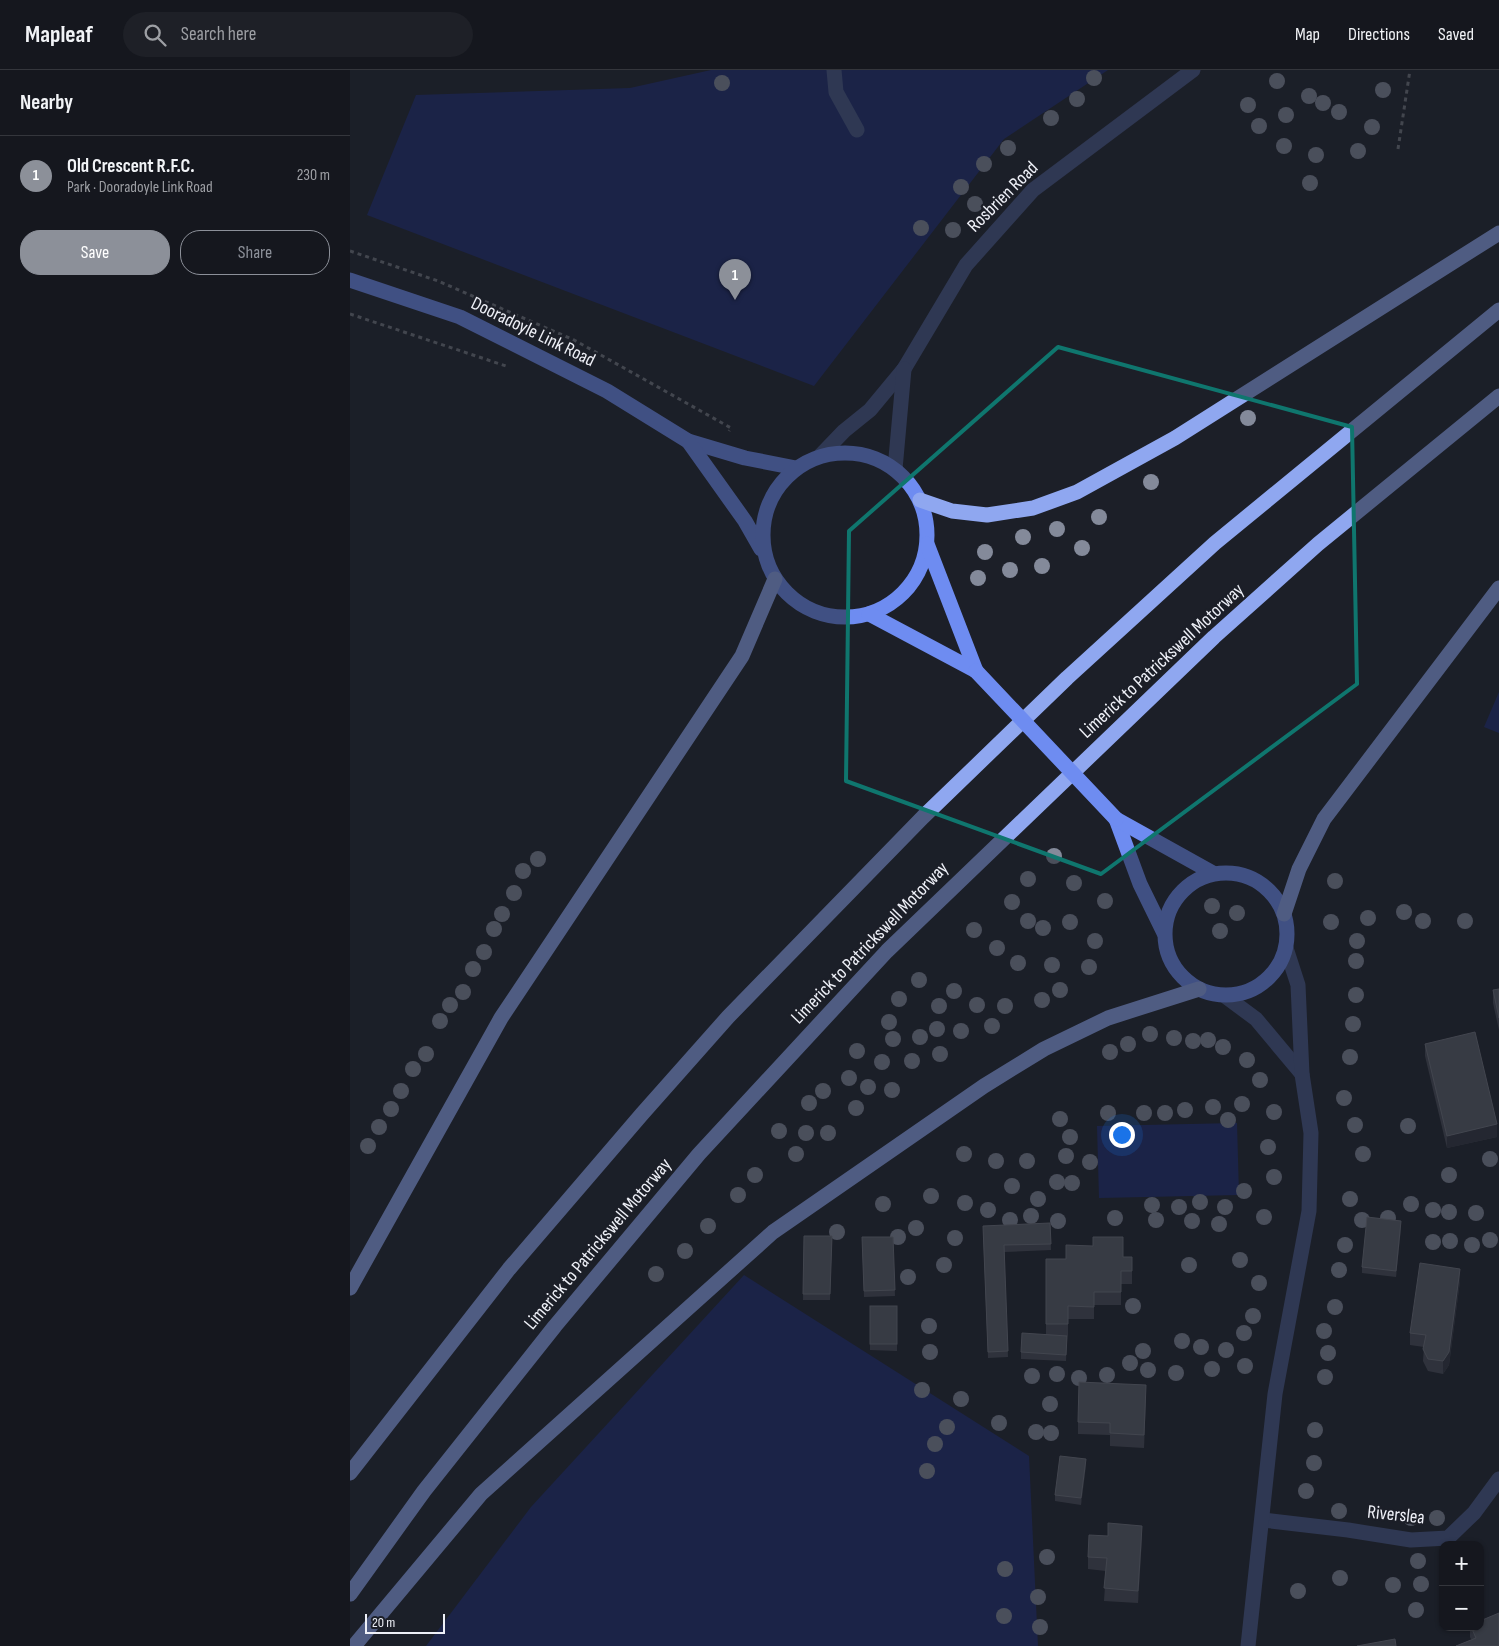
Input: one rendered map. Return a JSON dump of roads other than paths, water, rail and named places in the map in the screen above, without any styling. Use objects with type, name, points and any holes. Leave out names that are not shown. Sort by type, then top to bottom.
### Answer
[{"type":"highway","points":[[920,500],[952,511],[987,515],[1033,508],[1077,492],[1175,438],[1499,233]]},
{"type":"highway","points":[[350,1472],[509,1269],[642,1114],[728,1016],[922,817],[1067,678],[1215,543],[1499,310]]},
{"type":"highway","name":"Limerick to Patrickswell Motorway","points":[[350,1594],[424,1491],[555,1326],[699,1154],[888,950],[1214,637],[1318,544],[1499,396]]},
{"type":"highway","points":[[350,1288],[501,1018],[742,656],[775,579]]},
{"type":"highway","points":[[1284,914],[1299,869],[1324,819],[1499,588]]},
{"type":"highway","points":[[354,1646],[481,1494],[773,1232],[984,1086],[1044,1049],[1108,1018],[1199,989]]},
{"type":"main road","name":"Dooradoyle Link Road","points":[[350,280],[460,317],[606,392],[688,441],[745,458],[796,468]]},
{"type":"main road","name":"Dooradoyle Link Road","points":[[688,441],[745,521],[764,554]]},
{"type":"main road","points":[[846,452],[872,457],[895,469],[909,483],[920,500],[926,521],[927,544],[921,567],[909,587],[891,603],[869,614],[843,617],[816,612],[793,599],[775,579],[764,554],[762,530],[767,506],[779,485],[796,468],[820,456],[846,452]]},
{"type":"main road","points":[[927,544],[976,671]]},
{"type":"main road","points":[[869,614],[976,671],[1116,819],[1213,873]]},
{"type":"main road","points":[[1116,819],[1140,884],[1164,933]]},
{"type":"main road","points":[[1231,872],[1249,876],[1264,885],[1276,898],[1284,914],[1288,931],[1286,948],[1278,967],[1264,983],[1245,992],[1225,996],[1199,989],[1184,980],[1173,966],[1166,950],[1164,933],[1167,912],[1178,894],[1194,880],[1213,873],[1231,872]]},
{"type":"street","points":[[834,70],[836,92],[857,130]]},
{"type":"street","name":"Rosbrien Road","points":[[820,456],[844,431],[870,410],[904,369],[966,265],[1033,190],[1193,70]]},
{"type":"street","name":"Rosbrien Road","points":[[895,469],[904,369]]},
{"type":"street","points":[[1248,1646],[1276,1394],[1309,1211],[1311,1133],[1302,1074],[1298,985],[1286,948]]},
{"type":"street","points":[[1225,996],[1256,1019],[1302,1074]]},
{"type":"street","name":"Riverslea","points":[[1263,1520],[1411,1540],[1448,1538],[1474,1513],[1499,1480]]},
{"type":"place","name":"Old Crescent R.F.C.","points":[[735,300]]}]
